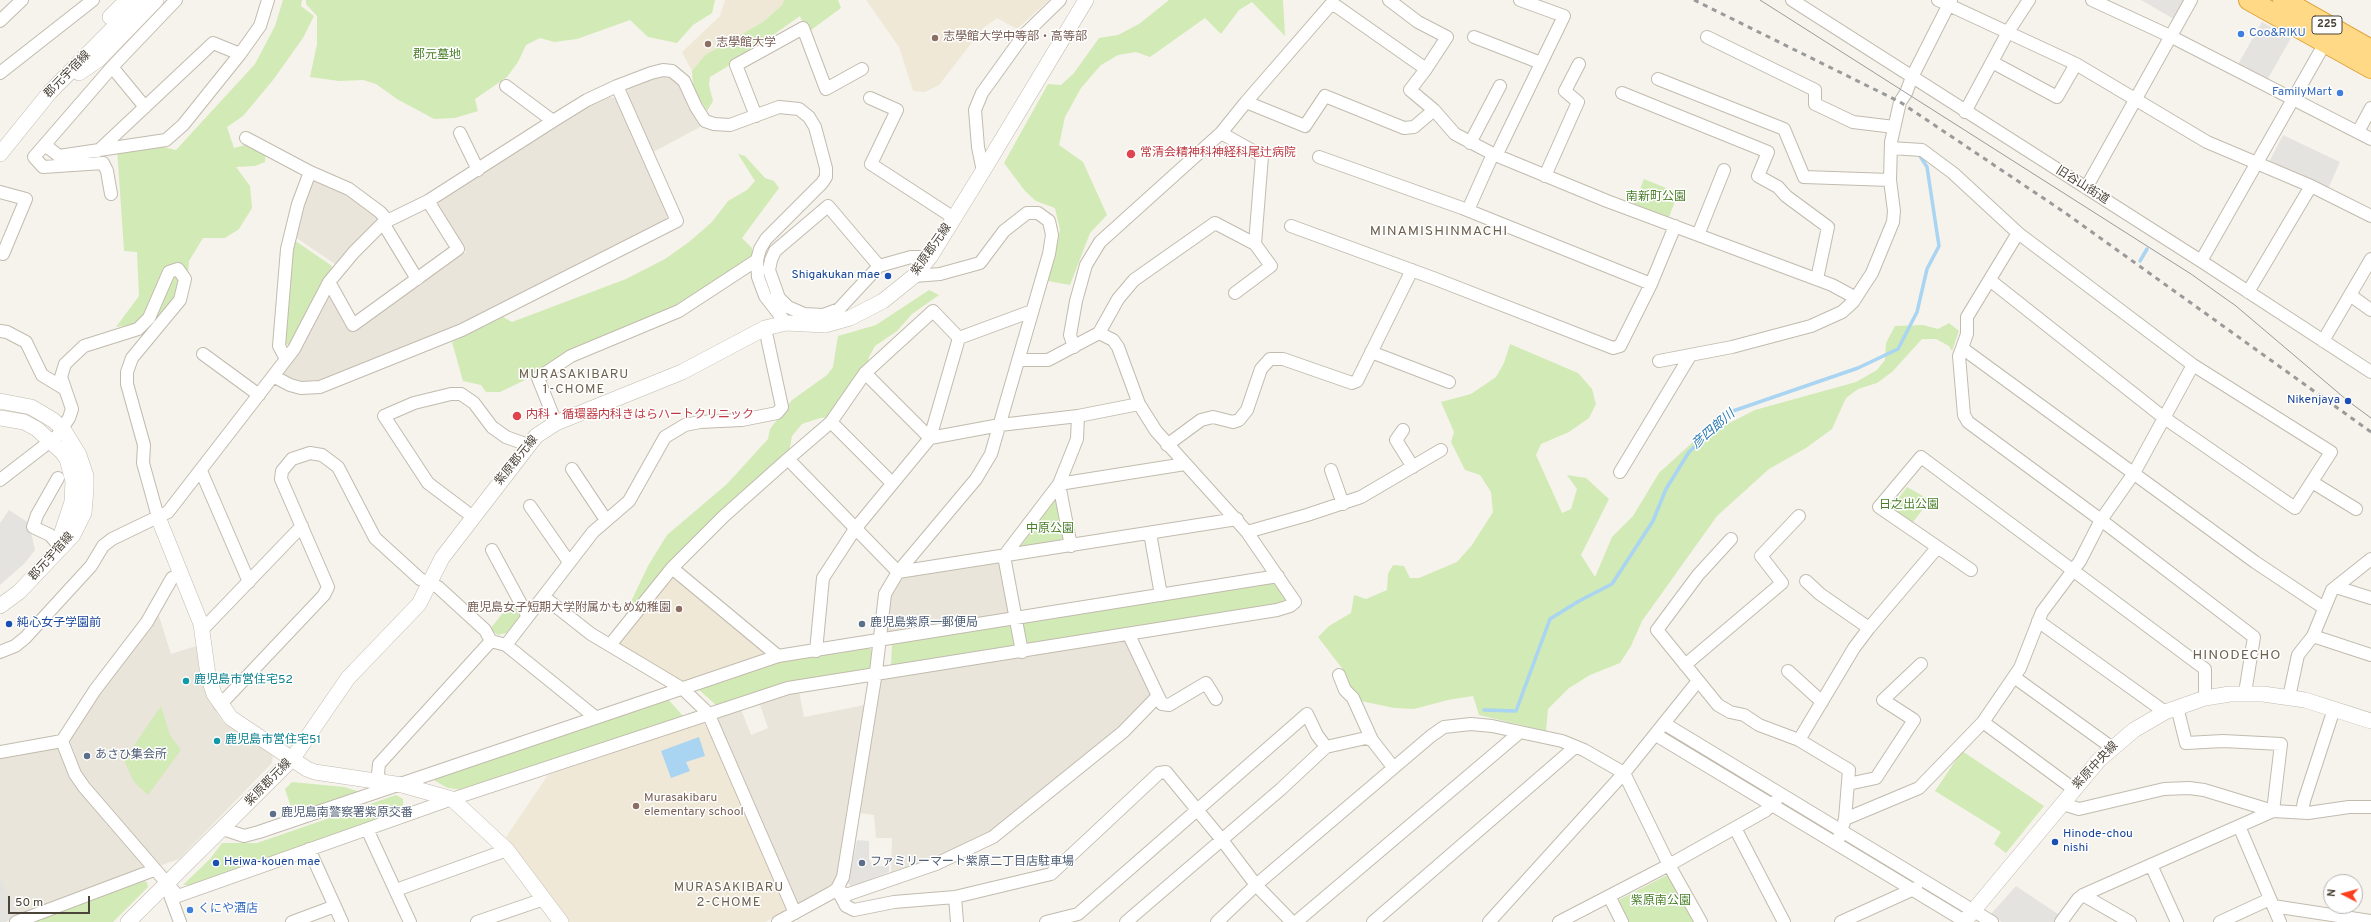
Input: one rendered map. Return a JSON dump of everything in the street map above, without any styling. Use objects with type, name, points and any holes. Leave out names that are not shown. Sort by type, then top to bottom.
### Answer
[{"type":"highway","name":"225","points":[[2249,0],[2371,68]]},
{"type":"highway","name":"225","points":[[2283,0],[2371,50]]},
{"type":"street","points":[[0,21],[22,0]]},
{"type":"street","points":[[0,73],[93,0]]},
{"type":"street","points":[[50,92],[84,44],[127,0]]},
{"type":"street","name":"郡元宇宿線","points":[[0,154],[50,92],[140,0]]},
{"type":"street","points":[[50,92],[98,60],[156,0]]},
{"type":"street","points":[[111,194],[107,171],[103,163],[43,166],[34,157],[112,67],[176,0]]},
{"type":"street","points":[[45,146],[59,156],[166,140],[183,125],[240,54],[260,26],[268,0]]},
{"type":"street","points":[[983,171],[978,147],[975,110],[980,99],[1023,36],[1060,0]]},
{"type":"street","name":"紫原郡元線","points":[[128,922],[167,886],[293,758],[348,678],[419,604],[442,558],[536,436],[556,423],[682,372],[765,328],[786,323],[825,325],[850,318],[883,301],[914,276],[930,257],[1086,0]]},
{"type":"street","points":[[1389,0],[1418,22],[1447,37],[1426,70],[1410,90],[1434,110],[1455,134],[1494,155],[1545,176],[1698,235],[1832,284],[1856,298]]},
{"type":"street","points":[[1468,210],[1564,16],[1520,0]]},
{"type":"street","points":[[1938,0],[1950,3],[2076,64],[2207,142],[2311,186],[2371,216]]},
{"type":"street","points":[[1965,112],[2008,32],[2029,0]]},
{"type":"street","points":[[2092,0],[2170,36],[2371,139]]},
{"type":"street","points":[[2086,188],[2191,0]]},
{"type":"street","name":"旧谷山街道","points":[[1794,1],[1965,112],[2201,261],[2371,372]]},
{"type":"street","points":[[1074,347],[1070,335],[1076,301],[1086,265],[1100,242],[1221,133],[1332,3],[1426,70]]},
{"type":"street","points":[[1659,361],[1690,356],[1811,326],[1842,312],[1856,298],[1872,273],[1890,234],[1894,211],[1890,180],[1891,148],[1900,102],[1906,93],[1912,77],[1950,3]]},
{"type":"street","points":[[756,116],[736,65],[803,28],[826,89],[862,69]]},
{"type":"street","points":[[1474,37],[1541,63]]},
{"type":"street","points":[[1706,37],[1815,90],[1815,104],[1854,122],[1894,127]]},
{"type":"street","points":[[98,151],[214,43],[240,54]]},
{"type":"street","points":[[2201,261],[2256,163],[2294,100],[2325,43]]},
{"type":"street","points":[[1992,62],[2057,97],[2076,64]]},
{"type":"street","points":[[1545,176],[1578,102],[1565,91],[1579,64]]},
{"type":"street","points":[[112,67],[145,107]]},
{"type":"street","points":[[0,652],[15,646],[25,638],[90,566],[103,546],[112,539],[168,512],[294,349],[330,282],[354,252],[385,222],[428,200],[478,170],[587,100],[617,86],[651,73],[663,70],[672,71],[684,81],[696,107],[705,120],[719,126],[730,125],[779,107],[799,109],[809,117],[815,127],[826,168],[826,177],[822,184],[766,239],[760,249],[757,260],[758,277],[765,296],[786,323]]},
{"type":"street","points":[[1658,79],[1784,129],[1804,177],[1890,180]]},
{"type":"street","points":[[506,86],[553,121]]},
{"type":"street","points":[[273,376],[290,385],[301,388],[320,387],[462,330],[677,221],[617,86]]},
{"type":"street","points":[[1470,143],[1500,86]]},
{"type":"street","points":[[1622,93],[1768,152],[1758,176],[1778,187],[1786,196],[1828,228],[1817,279]]},
{"type":"street","points":[[1246,102],[1305,126],[1325,96],[1404,128],[1414,127],[1434,110]]},
{"type":"street","points":[[870,98],[896,110],[871,164],[954,218]]},
{"type":"street","points":[[2358,132],[2371,108]]},
{"type":"street","points":[[460,133],[478,170]]},
{"type":"street","points":[[1221,133],[1262,156],[1255,244]]},
{"type":"street","points":[[246,138],[310,172],[348,189],[380,212],[417,279]]},
{"type":"street","points":[[1891,148],[1922,150],[1953,173],[2018,233],[2193,365],[2331,452],[2295,508],[2163,417],[1990,281]]},
{"type":"street","points":[[1319,157],[1468,210],[1651,284]]},
{"type":"street","points":[[1698,235],[1724,170]]},
{"type":"street","points":[[286,359],[279,346],[287,249],[298,204],[310,172]]},
{"type":"street","points":[[2248,292],[2311,186]]},
{"type":"street","points":[[0,192],[26,199],[1,257]]},
{"type":"street","points":[[330,282],[353,325],[458,249],[428,200]]},
{"type":"street","points":[[878,266],[828,206],[775,251],[769,270],[779,298],[788,308],[804,314],[823,315],[839,309],[878,266],[911,257],[930,257]]},
{"type":"street","points":[[778,922],[837,889],[846,867],[876,672],[878,641],[885,594],[898,572],[976,479],[991,454],[1049,254],[1052,235],[1049,220],[1038,213],[1027,213],[1004,231],[980,263],[940,274],[914,276]]},
{"type":"street","points":[[1018,360],[1048,360],[1099,333],[1118,299],[1134,280],[1215,223],[1255,244],[1271,266],[1235,293]]},
{"type":"street","points":[[1292,226],[1412,270],[1613,348],[1620,346],[1651,284],[1675,226]]},
{"type":"street","points":[[2018,233],[1968,318],[1967,334],[1959,356],[1964,415],[1968,422],[2101,520],[2254,637],[2245,693]]},
{"type":"street","points":[[2323,341],[2371,259]]},
{"type":"street","points":[[556,423],[538,378],[571,356],[679,311],[757,260]]},
{"type":"street","points":[[0,480],[63,429],[72,408],[61,378],[65,364],[84,346],[138,329],[149,318],[169,272],[178,269],[185,278],[180,300],[132,358],[127,372],[128,384],[144,445],[143,463],[158,517],[202,630],[208,675],[220,705],[230,718],[293,758],[307,769],[314,772],[402,785],[452,799],[507,850],[561,922]]},
{"type":"street","points":[[1167,445],[1201,420],[1213,417],[1233,422],[1239,420],[1247,410],[1261,369],[1270,359],[1283,359],[1352,383],[1357,381],[1412,270]]},
{"type":"street","points":[[2350,295],[2371,310]]},
{"type":"street","points":[[610,645],[672,568],[724,516],[830,422],[865,373],[932,311],[959,338]]},
{"type":"street","points":[[959,338],[1032,311]]},
{"type":"street","points":[[506,645],[527,615],[544,597],[569,562],[606,520],[629,501],[662,442],[675,430],[700,422],[742,420],[764,416],[777,412],[782,407],[765,328]]},
{"type":"street","points":[[0,331],[7,332],[26,342],[42,375],[65,390]]},
{"type":"street","points":[[62,741],[75,774],[84,787],[167,886],[178,896],[452,799],[708,713],[788,688],[876,672],[1022,652],[1129,635],[1277,610],[1290,606],[1295,602],[1247,532],[1237,519],[1167,445],[1139,404],[1118,347],[1113,340],[1099,333]]},
{"type":"street","points":[[816,651],[823,578],[833,560],[855,529],[930,438],[959,338]]},
{"type":"street","points":[[1962,348],[2256,562],[2324,608]]},
{"type":"street","points":[[1371,352],[1449,382]]},
{"type":"street","points":[[203,354],[258,395]]},
{"type":"street","points":[[1620,472],[1690,356]]},
{"type":"street","points":[[1845,819],[1919,788],[1929,780],[1983,722],[2020,668],[2042,612],[2072,569],[2080,561],[2101,520],[2134,473],[2163,417],[2193,365]]},
{"type":"street","points":[[865,373],[930,438]]},
{"type":"street","points":[[473,517],[428,483],[384,416],[414,403],[451,394],[461,394],[474,402],[492,427],[506,437],[528,445]]},
{"type":"street","name":"郡元宇宿線","points":[[0,401],[31,407],[54,420],[63,429],[79,455],[86,476],[84,513],[73,535],[19,592],[0,606]]},
{"type":"street","points":[[930,438],[1000,425],[1078,416],[1139,404]]},
{"type":"street","points":[[1022,652],[1004,556],[1059,484],[1077,439],[1078,416]]},
{"type":"street","points":[[0,418],[24,422],[51,440],[67,459],[73,482],[70,511],[62,532],[60,547]]},
{"type":"street","points":[[830,422],[892,483]]},
{"type":"street","points":[[1403,430],[1396,440],[1413,467]]},
{"type":"street","points":[[1247,532],[1343,504],[1361,497],[1441,450]]},
{"type":"street","points":[[220,705],[324,595],[328,587],[282,479],[282,471],[292,459],[310,453],[322,455],[338,468],[376,538],[420,578],[438,586],[485,630],[491,640],[506,645],[595,717]]},
{"type":"street","points":[[1971,570],[1879,507],[1922,457],[2205,669],[2205,698]]},
{"type":"street","points":[[788,459],[898,572]]},
{"type":"street","points":[[1059,484],[1185,464]]},
{"type":"street","points":[[572,469],[606,520]]},
{"type":"street","points":[[1331,470],[1343,504]]},
{"type":"street","points":[[201,471],[249,582]]},
{"type":"street","points":[[58,478],[37,514],[33,527],[50,535],[60,547]]},
{"type":"street","points":[[2312,482],[2356,509]]},
{"type":"street","points":[[1059,484],[1071,546]]},
{"type":"street","points":[[530,506],[569,562]]},
{"type":"street","points":[[1685,665],[1782,583],[1761,556],[1799,516]]},
{"type":"street","points":[[898,572],[1237,519]]},
{"type":"street","points":[[202,630],[302,526]]},
{"type":"street","points":[[1150,533],[1161,595]]},
{"type":"street","points":[[1731,538],[1698,575],[1657,630],[1718,705],[1730,712],[1744,715],[1759,725],[1799,740],[1849,770],[1845,819],[1837,844]]},
{"type":"street","points":[[1799,740],[1869,628],[1937,548]]},
{"type":"street","points":[[492,550],[527,615]]},
{"type":"street","points":[[2289,697],[2298,655],[2313,636],[2332,590],[2371,559]]},
{"type":"street","points":[[672,568],[778,656]]},
{"type":"street","points":[[0,752],[62,741],[95,690],[147,622],[172,578],[180,574]]},
{"type":"street","points":[[223,829],[244,836],[259,832],[402,785],[595,717],[683,689],[778,656],[1278,576]]},
{"type":"street","points":[[1806,581],[1820,594],[1869,628]]},
{"type":"street","points":[[2336,587],[2371,598]]},
{"type":"street","points":[[544,597],[591,634],[683,689],[708,713],[795,913]]},
{"type":"street","points":[[2038,621],[2171,710],[2186,743],[2223,741],[2281,744],[2273,811]]},
{"type":"street","points":[[1129,635],[1162,704],[1169,705],[1206,682],[1216,699]]},
{"type":"street","points":[[2313,636],[2371,655]]},
{"type":"street","points":[[381,782],[378,774],[379,764],[491,640]]},
{"type":"street","points":[[1848,784],[1876,778],[1914,720],[1883,700],[1921,664]]},
{"type":"street","points":[[1788,671],[1822,702]]},
{"type":"street","points":[[1339,675],[1345,690],[1353,698],[1372,740],[1393,767]]},
{"type":"street","points":[[2014,677],[2111,747]]},
{"type":"street","points":[[1489,922],[1624,773],[1665,724],[1698,681]]},
{"type":"street","name":"紫原中央線","points":[[1967,919],[2111,747],[2134,730],[2171,710],[2205,698],[2245,693],[2289,697],[2371,721]]},
{"type":"street","points":[[837,889],[846,895],[936,864],[993,837],[1123,732],[1158,696]]},
{"type":"street","points":[[2302,812],[2304,800],[2334,709]]},
{"type":"street","points":[[1046,922],[1078,914],[1308,714],[1317,735],[1326,747]]},
{"type":"street","points":[[1983,722],[2075,790]]},
{"type":"street","points":[[1217,922],[1256,884],[1393,767],[1444,727],[1471,724],[1562,741],[1574,748],[1584,750],[1624,773],[1669,865],[1701,922]]},
{"type":"street","points":[[1665,724],[1783,794],[1926,882],[1967,919]]},
{"type":"street","points":[[1296,922],[1519,733]]},
{"type":"street","points":[[1656,735],[1912,891],[1967,919],[1992,922]]},
{"type":"street","points":[[1126,922],[1222,840],[1326,747],[1366,738],[1372,740]]},
{"type":"street","points":[[1373,922],[1574,748]]},
{"type":"street","points":[[837,889],[846,906],[854,910],[894,902],[955,897],[1051,874],[1159,773],[1166,772],[1256,884],[1292,922]]},
{"type":"street","points":[[2063,804],[2079,809],[2164,789],[2189,788],[2204,790],[2273,811],[2302,812],[2349,807],[2371,807]]},
{"type":"street","points":[[1559,922],[1669,865],[1765,811],[1783,794]]},
{"type":"street","points":[[2061,922],[2078,899],[2083,895],[2273,811]]},
{"type":"street","points":[[2239,826],[2280,922]]},
{"type":"street","points":[[1735,828],[1784,922]]},
{"type":"street","points":[[367,830],[410,922]]},
{"type":"street","points":[[309,850],[342,922]]},
{"type":"street","points":[[396,890],[507,850]]},
{"type":"street","points":[[2151,865],[2177,922]]},
{"type":"street","points":[[16,922],[154,870]]},
{"type":"street","points":[[1841,922],[1912,891],[1926,882]]},
{"type":"street","points":[[167,886],[180,922]]},
{"type":"street","points":[[2083,895],[2130,922]]},
{"type":"street","points":[[1609,896],[1622,922]]},
{"type":"street","points":[[955,897],[958,922]]},
{"type":"street","points":[[477,922],[544,899]]},
{"type":"street","points":[[2220,922],[2272,903],[2371,922]]},
{"type":"street","points":[[292,922],[335,906]]},
{"type":"shaded area","name":"志學館大学","points":[[725,0],[784,0],[782,5],[763,22],[705,55],[692,71],[682,52],[720,16]]},
{"type":"shaded area","name":"志學館大学中等部・高等部","points":[[866,0],[1049,0],[1017,29],[997,18],[983,28],[939,85],[925,92],[913,91],[899,47]]},
{"type":"shaded area","points":[[2141,0],[2189,0],[2177,21]]},
{"type":"shaded area","points":[[2262,22],[2291,38],[2266,82],[2237,66]]},
{"type":"shaded area","points":[[661,75],[671,76],[679,84],[702,126],[653,152],[626,95],[629,87]]},
{"type":"shaded area","points":[[610,97],[617,99],[669,212],[665,222],[444,333],[323,381],[310,383],[286,377],[283,374],[298,352],[326,296],[334,297],[353,330],[466,252],[437,206],[438,201],[589,106]]},
{"type":"shaded area","points":[[2283,135],[2340,162],[2327,191],[2268,164]]},
{"type":"shaded area","points":[[314,182],[326,184],[377,214],[377,221],[335,264],[295,237],[310,184]]},
{"type":"shaded area","points":[[9,510],[29,523],[35,550],[25,563],[0,585],[0,523]]},
{"type":"shaded area","points":[[1000,560],[1010,613],[1008,616],[889,635],[885,631],[890,596],[902,578],[915,573]]},
{"type":"shaded area","name":"鹿児島女子短期大学附属かもめ幼稚園","points":[[670,576],[676,576],[766,651],[766,656],[688,683],[678,683],[618,646],[617,641]]},
{"type":"shaded area","points":[[157,610],[171,654],[199,645],[210,700],[223,722],[273,753],[272,763],[179,859],[159,866],[81,773],[69,738]]},
{"type":"shaded area","points":[[1124,640],[1128,641],[1154,692],[1122,729],[991,834],[922,865],[891,873],[892,838],[876,838],[874,815],[860,813],[881,680],[886,677]]},
{"type":"shaded area","points":[[799,691],[804,717],[865,705],[839,871],[834,884],[799,904],[794,903],[716,719],[719,715],[741,709],[751,735],[768,728],[759,702]]},
{"type":"shaded area","name":"Murasakibaru elementary school","points":[[702,723],[710,726],[788,905],[784,912],[765,922],[568,922],[506,837],[548,775]]},
{"type":"shaded area","points":[[61,749],[146,866],[145,870],[0,922],[0,756]]},
{"type":"shaded area","name":"ファミリーマート紫原二丁目店駐車場","points":[[857,840],[869,841],[869,859],[873,866],[889,866],[889,872],[852,887],[848,883]]},
{"type":"shaded area","points":[[0,877],[19,916],[5,922],[0,922]]},
{"type":"shaded area","points":[[2016,886],[2061,916],[2057,922],[2002,922],[1990,915]]},
{"type":"green space","points":[[283,0],[302,0],[301,6],[314,16],[303,38],[273,80],[243,116],[227,127],[234,148],[256,142],[266,149],[265,162],[255,166],[236,167],[250,186],[252,208],[239,229],[225,238],[203,238],[189,261],[186,301],[156,321],[116,327],[139,296],[137,252],[124,251],[117,148],[154,145],[176,150],[255,64],[275,26]]},
{"type":"green space","name":"郡元墓地","points":[[306,0],[715,0],[712,13],[693,25],[677,43],[648,37],[630,20],[577,39],[554,42],[540,38],[526,45],[518,62],[507,77],[475,99],[478,111],[455,118],[434,119],[397,99],[376,84],[363,80],[339,81],[310,77],[317,44],[317,16],[306,4]]},
{"type":"green space","points":[[784,0],[838,0],[841,8],[807,33],[800,16],[735,62],[710,77],[709,85],[713,101],[707,111],[693,88],[692,71],[705,55],[763,22],[782,5]]},
{"type":"green space","points":[[1169,0],[1283,0],[1285,36],[1252,2],[1239,10],[1221,34],[1205,18],[1150,57],[1136,52],[1118,55],[1101,65],[1081,88],[1065,117],[1059,145],[1083,162],[1107,215],[1090,233],[1070,285],[1048,281],[1060,230],[1055,208],[1036,201],[1025,191],[1004,163],[1048,84],[1061,85],[1074,73],[1099,38],[1118,35],[1139,24]]},
{"type":"green space","points":[[738,154],[745,156],[765,178],[774,181],[779,188],[742,238],[752,248],[752,258],[697,298],[500,392],[486,392],[481,385],[463,381],[452,342],[503,317],[512,322],[626,279],[665,259],[689,242],[712,222],[728,201],[747,190],[755,181]]},
{"type":"green space","name":"南新町公園","points":[[1644,179],[1678,193],[1669,217],[1634,204]]},
{"type":"green space","points":[[294,240],[332,266],[290,345],[284,344],[291,254]]},
{"type":"green space","points":[[929,290],[939,295],[912,314],[897,331],[875,346],[869,357],[866,371],[833,417],[820,418],[802,424],[792,436],[789,452],[735,497],[626,612],[648,566],[667,535],[727,484],[768,439],[770,429],[792,400],[827,375],[833,367],[838,336],[876,325]]},
{"type":"green space","points":[[1949,323],[1959,331],[1952,351],[1949,346],[1936,339],[1922,339],[1892,372],[1877,383],[1858,389],[1846,398],[1832,429],[1806,448],[1769,469],[1717,516],[1642,621],[1631,646],[1620,663],[1590,675],[1569,688],[1548,709],[1546,731],[1479,715],[1473,696],[1448,700],[1414,709],[1394,708],[1361,701],[1352,695],[1345,672],[1318,637],[1329,626],[1351,613],[1354,595],[1366,599],[1387,590],[1388,574],[1393,565],[1404,566],[1410,578],[1419,578],[1457,562],[1472,545],[1493,512],[1491,492],[1480,475],[1465,470],[1451,442],[1454,432],[1441,402],[1471,394],[1496,377],[1504,363],[1510,344],[1578,373],[1592,389],[1596,404],[1589,418],[1569,432],[1541,444],[1536,455],[1562,513],[1571,509],[1577,489],[1567,475],[1586,478],[1609,499],[1581,555],[1595,577],[1612,537],[1633,516],[1659,473],[1694,441],[1755,410],[1856,382],[1877,370],[1885,360],[1886,343],[1895,326],[1923,325],[1938,329]]},
{"type":"green space","name":"日之出公園","points":[[1907,487],[1930,500],[1910,526],[1888,512]]},
{"type":"green space","name":"中原公園","points":[[1058,499],[1066,537],[1063,542],[1020,547],[1054,500]]},
{"type":"green space","points":[[1266,583],[1276,583],[1286,595],[1285,603],[891,667],[892,644]]},
{"type":"green space","points":[[513,600],[521,616],[506,633],[498,635],[490,629]]},
{"type":"green space","points":[[867,647],[873,651],[870,669],[717,706],[697,688],[772,662]]},
{"type":"green space","points":[[667,698],[683,716],[462,790],[448,788],[435,781],[435,777]]},
{"type":"green space","points":[[161,706],[170,735],[181,750],[148,795],[134,782],[124,760]]},
{"type":"green space","points":[[1962,751],[2044,806],[2006,853],[1994,844],[2001,832],[1935,791]]},
{"type":"green space","points":[[292,782],[344,787],[357,791],[357,795],[293,813],[285,789]]},
{"type":"green space","points":[[396,795],[403,799],[403,810],[302,849],[194,885],[183,885],[210,859],[222,843],[257,843]]},
{"type":"green space","name":"紫原南公園","points":[[1669,874],[1697,922],[1629,922],[1619,900]]},
{"type":"green space","points":[[144,881],[147,882],[148,887],[113,922],[31,922]]},
{"type":"water","points":[[699,737],[705,756],[686,762],[690,771],[671,778],[661,751]]},
{"type":"waterway","name":"彦四郎川","points":[[1484,710],[1516,711],[1550,619],[1579,601],[1612,584],[1653,521],[1666,489],[1689,452],[1733,411],[1858,368],[1898,349],[1917,312],[1927,269],[1939,246],[1927,167],[1918,153]]},
{"type":"waterway","points":[[2140,261],[2147,249]]},
{"type":"tram line","points":[[1760,0],[2191,274],[2236,306],[2348,401],[2371,418]]},
{"type":"railway","points":[[1694,0],[1900,102],[2064,212],[2371,432]]},
{"type":"place","name":"Coo&RIKU","points":[[2241,34]]},
{"type":"place","name":"志學館大学中等部・高等部","points":[[935,38]]},
{"type":"place","name":"志學館大学","points":[[708,44]]},
{"type":"place","name":"FamilyMart","points":[[2340,93]]},
{"type":"place","name":"常清会精神科神経科尾辻病院","points":[[1131,154]]},
{"type":"place","name":"Shigakukan mae","points":[[888,276]]},
{"type":"place","name":"Nikenjaya","points":[[2348,401]]},
{"type":"place","name":"内科・循環器内科きはらハートクリニック","points":[[517,416]]},
{"type":"place","name":"鹿児島女子短期大学附属かもめ幼稚園","points":[[679,609]]},
{"type":"place","name":"純心女子学園前","points":[[9,624]]},
{"type":"place","name":"鹿児島紫原一郵便局","points":[[862,624]]},
{"type":"place","name":"鹿児島市営住宅52","points":[[186,681]]},
{"type":"place","name":"鹿児島市営住宅51","points":[[217,741]]},
{"type":"place","name":"あさひ集会所","points":[[87,756]]},
{"type":"place","name":"Murasakibaru elementary school","points":[[636,806]]},
{"type":"place","name":"鹿児島南警察署紫原交番","points":[[273,814]]},
{"type":"place","name":"Hinode-chou nishi","points":[[2055,842]]},
{"type":"place","name":"Heiwa-kouen mae","points":[[216,863]]},
{"type":"place","name":"ファミリーマート紫原二丁目店駐車場","points":[[862,863]]},
{"type":"place","name":"くにや酒店","points":[[190,910]]},
{"type":"district","name":"MINAMISHINMACHI","points":[[1439,232]]},
{"type":"district","name":"MURASAKIBARU 1-CHOME","points":[[574,382]]},
{"type":"district","name":"HINODECHO","points":[[2237,656]]},
{"type":"district","name":"MURASAKIBARU 2-CHOME","points":[[729,896]]}]
